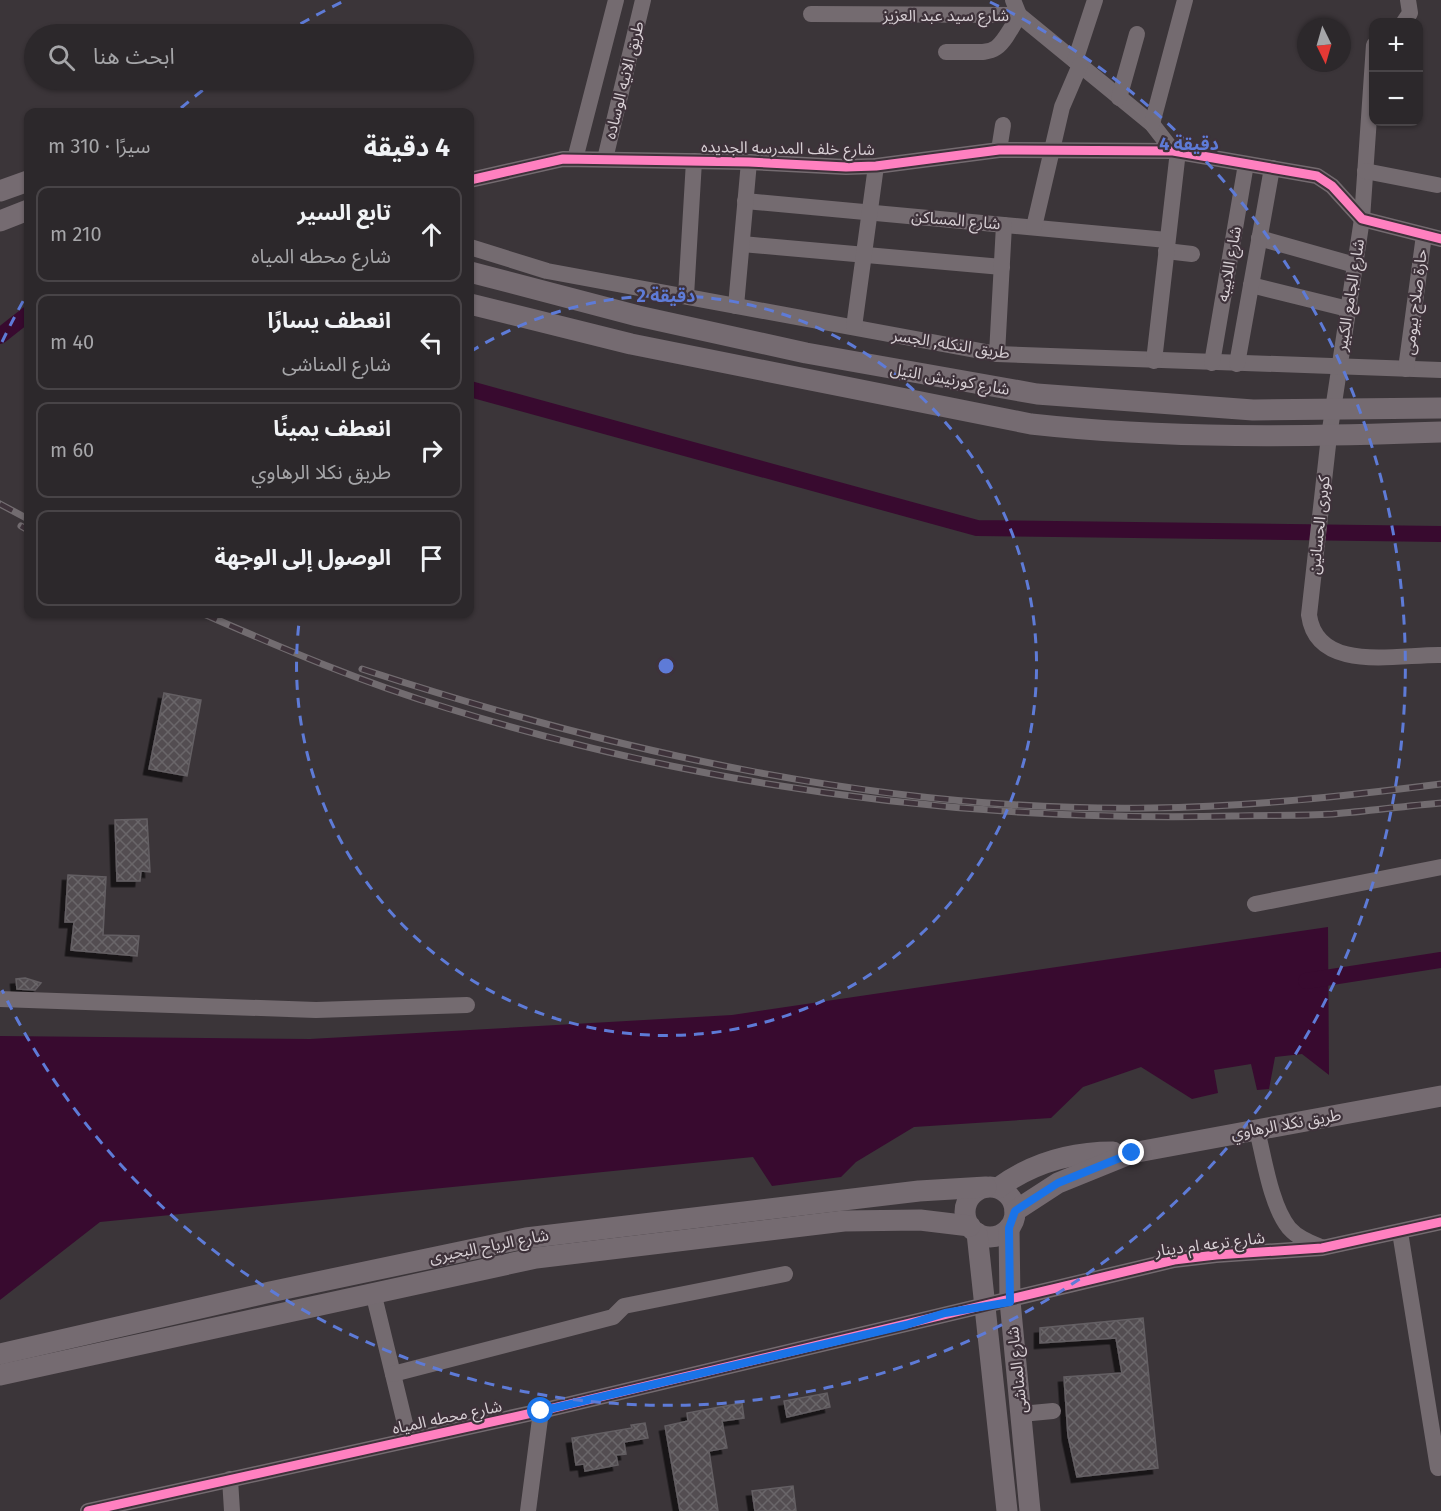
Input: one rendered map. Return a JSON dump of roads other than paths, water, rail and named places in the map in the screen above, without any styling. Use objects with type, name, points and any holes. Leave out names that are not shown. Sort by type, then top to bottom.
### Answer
[{"type":"main road","points":[[0,191],[24,182]]},
{"type":"main road","points":[[0,221],[24,212]]},
{"type":"main road","name":"شارع كورنيش النيل","points":[[474,273],[660,321],[806,353],[989,387],[1085,399],[1253,410],[1441,408]]},
{"type":"main road","name":"شارع كورنيش النيل","points":[[474,305],[632,344],[1031,424],[1143,432],[1329,436],[1441,432]]},
{"type":"main road","name":"طريق نكلا الرهاوي","points":[[992,1188],[1051,1161],[1091,1153],[1132,1153],[1441,1096]]},
{"type":"main road","name":"طريق نكلا الرهاوي","points":[[1012,1220],[1058,1183],[1132,1153]]},
{"type":"main road","points":[[992,1188],[1010,1197],[1012,1220],[994,1237],[974,1230],[966,1217],[969,1198],[992,1188]]},
{"type":"main road","name":"شارع الرياح البحيرى","points":[[0,1354],[281,1290],[526,1238],[919,1191],[992,1188]]},
{"type":"main road","points":[[919,1191],[920,1220]]},
{"type":"main road","name":"شارع الرياح البحيرى","points":[[0,1375],[500,1264],[564,1254],[844,1221],[920,1220],[974,1230]]},
{"type":"main road","name":"شارع المناشى","points":[[1012,1220],[1010,1302],[1030,1511]]},
{"type":"main road","name":"شارع المناشى","points":[[974,1230],[986,1306],[1007,1511]]},
{"type":"street","points":[[575,159],[616,0]]},
{"type":"street","name":"طريق الانيه الوساده","points":[[605,159],[643,0]]},
{"type":"street","points":[[1034,227],[1050,150],[1078,63],[1095,0]]},
{"type":"street","points":[[1152,124],[1185,0]]},
{"type":"street","points":[[1407,18],[1410,14],[1408,0]]},
{"type":"street","points":[[946,52],[997,49],[1016,8]]},
{"type":"street","name":"شارع سيد عبد العزيز","points":[[811,14],[1016,8],[1152,124],[1176,151]]},
{"type":"street","points":[[1119,98],[1137,34]]},
{"type":"street","name":"شارع الجامع الكبير","points":[[1329,436],[1362,219],[1372,72]]},
{"type":"street","points":[[999,150],[1003,125]]},
{"type":"street","name":"شارع خلف المدرسه الجديده","points":[[474,179],[545,161],[575,159],[749,162],[846,167],[876,166],[999,150],[1176,151],[1326,180],[1362,219]]},
{"type":"street","points":[[1154,361],[1176,151]]},
{"type":"street","points":[[686,296],[694,161]]},
{"type":"street","points":[[736,306],[749,162]]},
{"type":"street","name":"شارع اللابيبه","points":[[1212,363],[1246,164]]},
{"type":"street","points":[[854,327],[876,166]]},
{"type":"street","points":[[1237,364],[1272,168]]},
{"type":"street","points":[[1365,171],[1437,185]]},
{"type":"street","name":"شارع المساكن","points":[[745,201],[1034,227],[1167,245],[1192,254]]},
{"type":"street","points":[[1362,219],[1441,239]]},
{"type":"street","points":[[997,354],[1004,225]]},
{"type":"street","name":"حارة صلاح بيومى","points":[[1406,369],[1424,235]]},
{"type":"street","points":[[1259,238],[1355,265]]},
{"type":"street","points":[[742,244],[1002,267]]},
{"type":"street","name":"طريق النكله, الجسر","points":[[474,248],[547,271],[997,354],[1441,370]]},
{"type":"street","points":[[1251,285],[1348,309]]},
{"type":"street","name":"كوبرى الحسانين","points":[[1329,436],[1309,615],[1312,632],[1326,648],[1350,656],[1441,656]]},
{"type":"street","points":[[1255,904],[1441,867]]},
{"type":"street","points":[[0,999],[316,1010],[467,1005]]},
{"type":"street","points":[[1257,1130],[1280,1214],[1290,1229],[1304,1240],[1322,1248]]},
{"type":"street","name":"شارع ترعه ام دينار","points":[[986,1306],[1010,1302],[1174,1260],[1322,1248],[1441,1222]]},
{"type":"street","points":[[1400,1232],[1438,1468]]},
{"type":"street","points":[[393,1374],[613,1317],[624,1306],[785,1274]]},
{"type":"street","points":[[373,1292],[410,1440]]},
{"type":"street","name":"شارع محطه المياه","points":[[88,1511],[541,1411],[906,1325],[945,1313],[986,1306]]},
{"type":"street","points":[[528,1511],[541,1411]]},
{"type":"street","points":[[1021,1414],[1053,1411]]},
{"type":"street","points":[[230,1479],[232,1511]]},
{"type":"waterway","points":[[0,336],[24,317]]},
{"type":"waterway","points":[[474,390],[977,528],[1441,534]]},
{"type":"waterway","points":[[1306,981],[1441,960]]},
{"type":"railway","points":[[0,504],[24,517]]},
{"type":"railway","points":[[213,618],[294,653],[385,688],[543,736],[639,759],[835,794],[1033,813],[1132,816],[1321,815],[1441,803]]},
{"type":"railway","points":[[362,669],[458,699],[652,751],[850,788],[950,800],[1050,807],[1223,806],[1441,784]]}]
